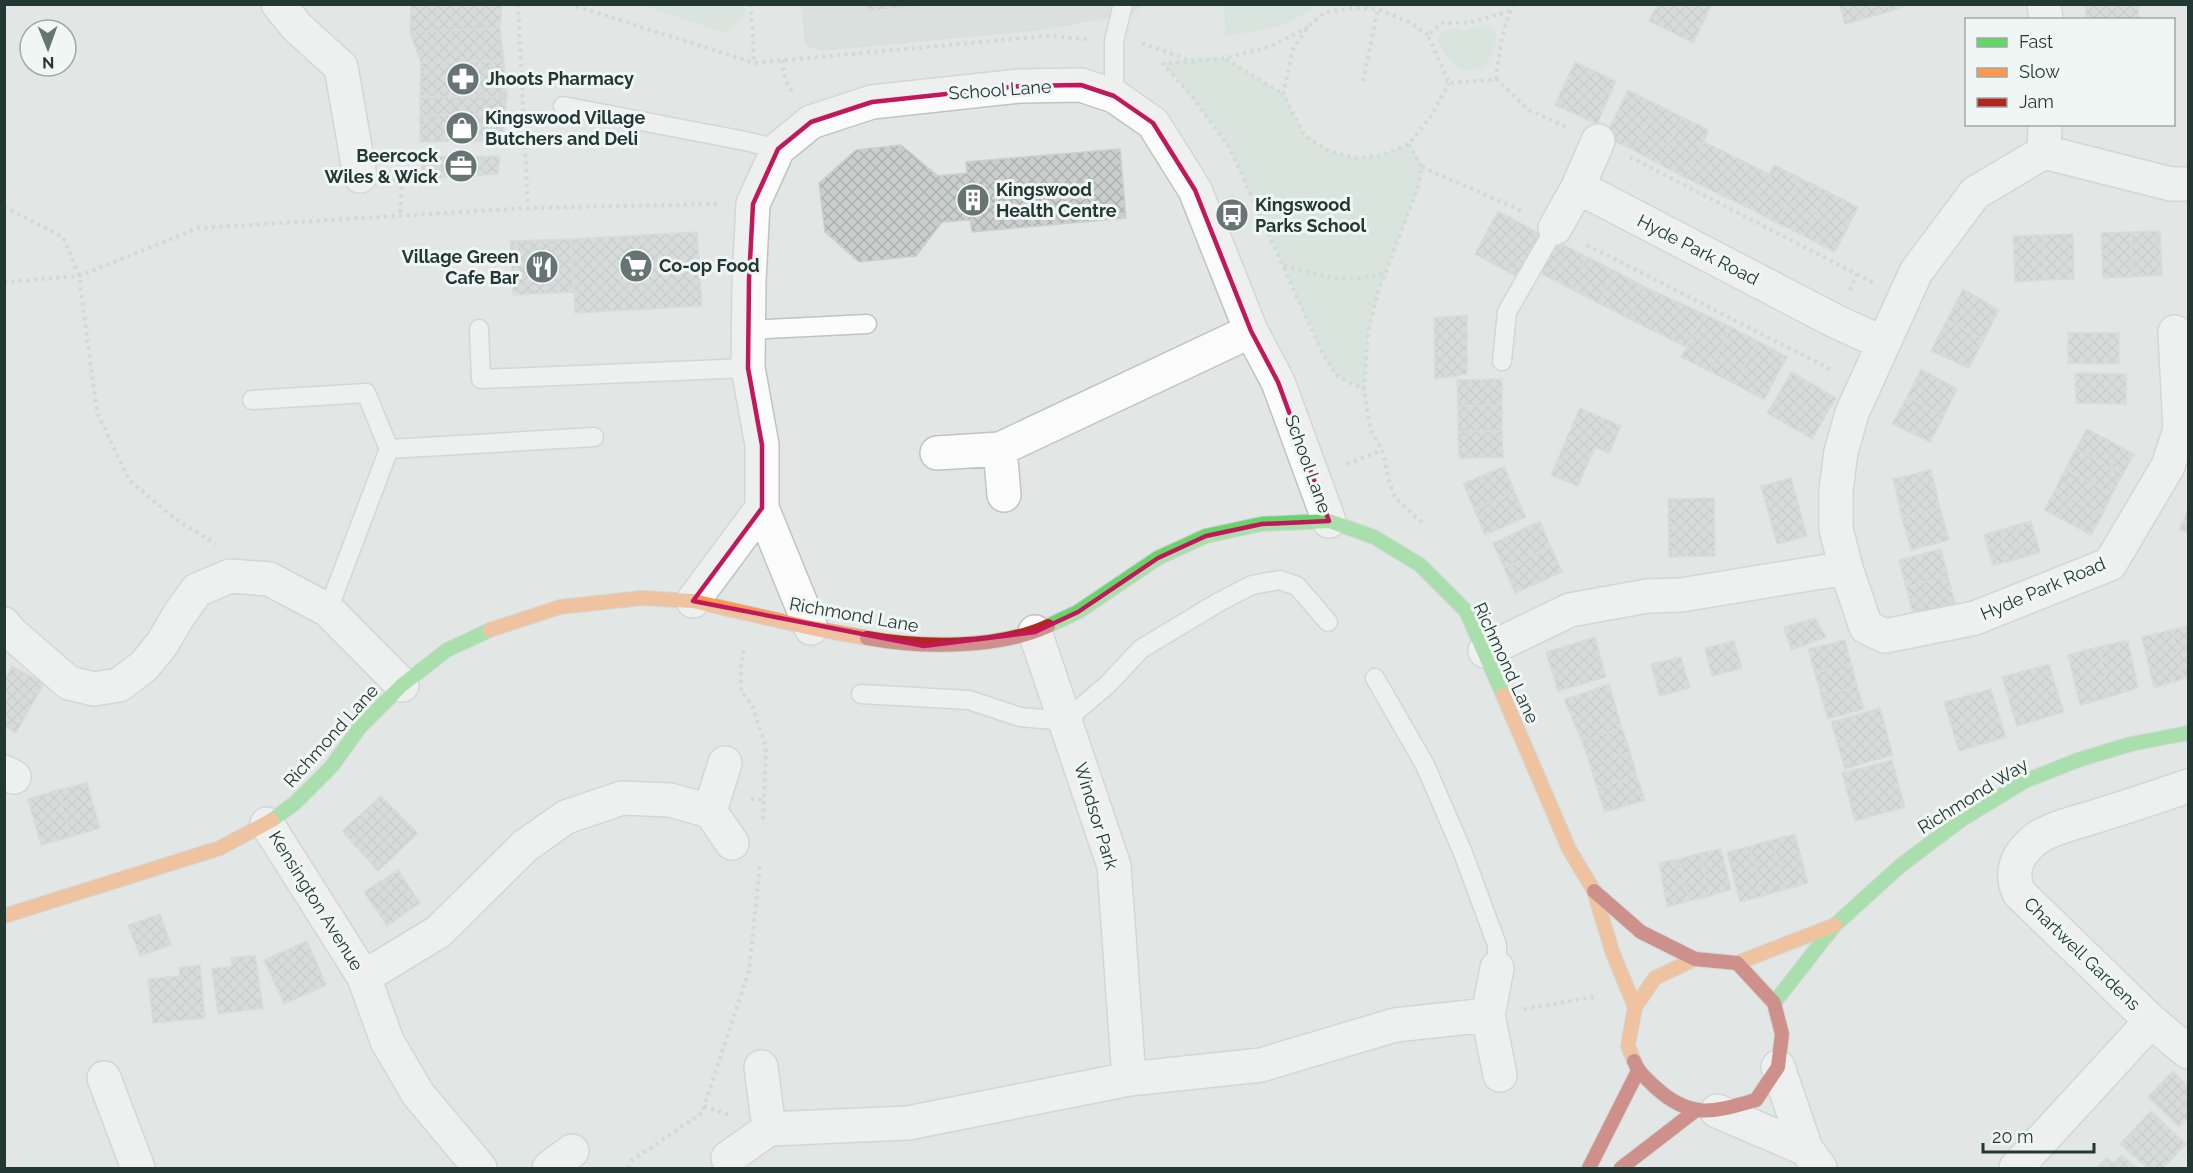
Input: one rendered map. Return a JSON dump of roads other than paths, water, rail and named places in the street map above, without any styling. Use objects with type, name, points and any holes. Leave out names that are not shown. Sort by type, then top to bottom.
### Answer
[{"type":"street","points":[[278,4],[297,27],[341,67],[360,176]]},
{"type":"street","name":"School Lane","points":[[811,627],[762,508],[762,445],[748,368],[748,280],[753,204],[778,149],[810,122],[872,102],[1020,86],[1081,85],[1114,96],[1153,123],[1195,190],[1251,331],[1278,382],[1329,521]]},
{"type":"street","name":"Hyde Park Road","points":[[2175,332],[2180,429],[2168,466],[2110,564],[1975,618],[1885,636],[1866,627],[1846,568],[1836,529],[1836,490],[1841,452],[1852,414],[1916,272],[1975,193],[2045,138],[2171,184],[2188,184]]},
{"type":"street","points":[[1555,228],[1578,187],[1598,141]]},
{"type":"street","name":"Hyde Park Road","points":[[1578,187],[1805,306],[1883,343]]},
{"type":"street","points":[[937,453],[1000,449],[1251,331]]},
{"type":"street","points":[[1000,449],[1004,495]]},
{"type":"street","points":[[693,601],[762,508]]},
{"type":"street","name":"Richmond Lane","points":[[4,916],[220,848],[267,824],[295,803],[332,766],[360,727],[402,685],[447,650],[498,626],[560,607],[642,598],[693,601],[870,639],[924,646],[997,640],[1035,632],[1078,612],[1158,558],[1206,536],[1262,525],[1329,521],[1374,537],[1420,565],[1466,610],[1569,849],[1594,891],[1612,951],[1635,1007]]},
{"type":"street","points":[[1485,651],[1570,610],[1647,596],[1681,595],[1846,568]]},
{"type":"street","points":[[6,631],[69,683],[94,688],[119,685],[144,666],[162,644],[197,590],[230,576],[269,579],[328,610],[402,685]]},
{"type":"street","name":"Windsor Park","points":[[1035,632],[1114,866],[1128,1079]]},
{"type":"street","name":"Richmond Way","points":[[1774,1003],[1835,925],[1900,866],[1961,820],[2025,781],[2088,756],[2131,744],[2188,734]]},
{"type":"street","points":[[725,763],[710,811],[747,839]]},
{"type":"street","name":"Chartwell Gardens","points":[[2188,786],[2052,831],[2028,845],[2014,870],[2014,882],[2019,892],[2151,1021],[2188,1052]]},
{"type":"street","name":"Kensington Avenue","points":[[364,977],[438,932],[525,846],[566,817],[622,798],[670,800],[710,811]]},
{"type":"street","name":"Kensington Avenue","points":[[267,824],[364,977],[387,1041],[418,1094],[480,1168]]},
{"type":"street","name":"Richmond Lane","points":[[1594,891],[1641,932],[1695,959]]},
{"type":"street","name":"Richmond Way","points":[[1737,963],[1835,925]]},
{"type":"street","points":[[1695,959],[1737,963],[1774,1003],[1782,1034],[1778,1067],[1813,1159],[1706,1111],[1668,1100],[1638,1071],[1628,1046],[1635,1007],[1654,978],[1695,959]]},
{"type":"street","points":[[1497,968],[1488,1015],[1500,1075]]},
{"type":"street","points":[[728,1158],[769,1129],[908,1123],[1128,1079],[1261,1065],[1395,1025],[1488,1015]]},
{"type":"street","name":"Chartwell Gardens","points":[[2016,1168],[2151,1021]]},
{"type":"street","points":[[761,1067],[769,1129]]},
{"type":"street","points":[[1621,1168],[1628,1161],[1706,1111],[1755,1100],[1778,1067]]},
{"type":"street","points":[[1589,1168],[1638,1071]]},
{"type":"street","points":[[104,1078],[138,1168]]},
{"type":"lane","points":[[1114,96],[1114,41],[1123,4]]},
{"type":"lane","points":[[563,106],[778,149]]},
{"type":"lane","points":[[1502,361],[1507,312],[1555,228]]},
{"type":"lane","points":[[748,330],[867,324]]},
{"type":"lane","points":[[479,329],[481,379],[748,368]]},
{"type":"lane","points":[[252,400],[366,393],[389,449],[328,610]]},
{"type":"lane","points":[[389,449],[594,437]]},
{"type":"lane","points":[[861,694],[969,700],[1020,717],[1065,721],[1108,684],[1141,649],[1252,585],[1280,580],[1297,586],[1328,622]]},
{"type":"lane","points":[[1375,678],[1425,765],[1463,853],[1497,945],[1497,968]]},
{"type":"place","name":"Jhoots Pharmacy","points":[[463,79]]},
{"type":"place","name":"Kingswood Village Butchers and Deli","points":[[462,128]]},
{"type":"place","name":"Beercock Wiles & Wick","points":[[461,166]]},
{"type":"place","name":"Kingswood Health Centre","points":[[973,200]]},
{"type":"place","name":"Kingswood Parks School","points":[[1232,215]]},
{"type":"place","name":"Co-op Food","points":[[636,266]]},
{"type":"place","name":"Village Green Cafe Bar","points":[[542,267]]}]
